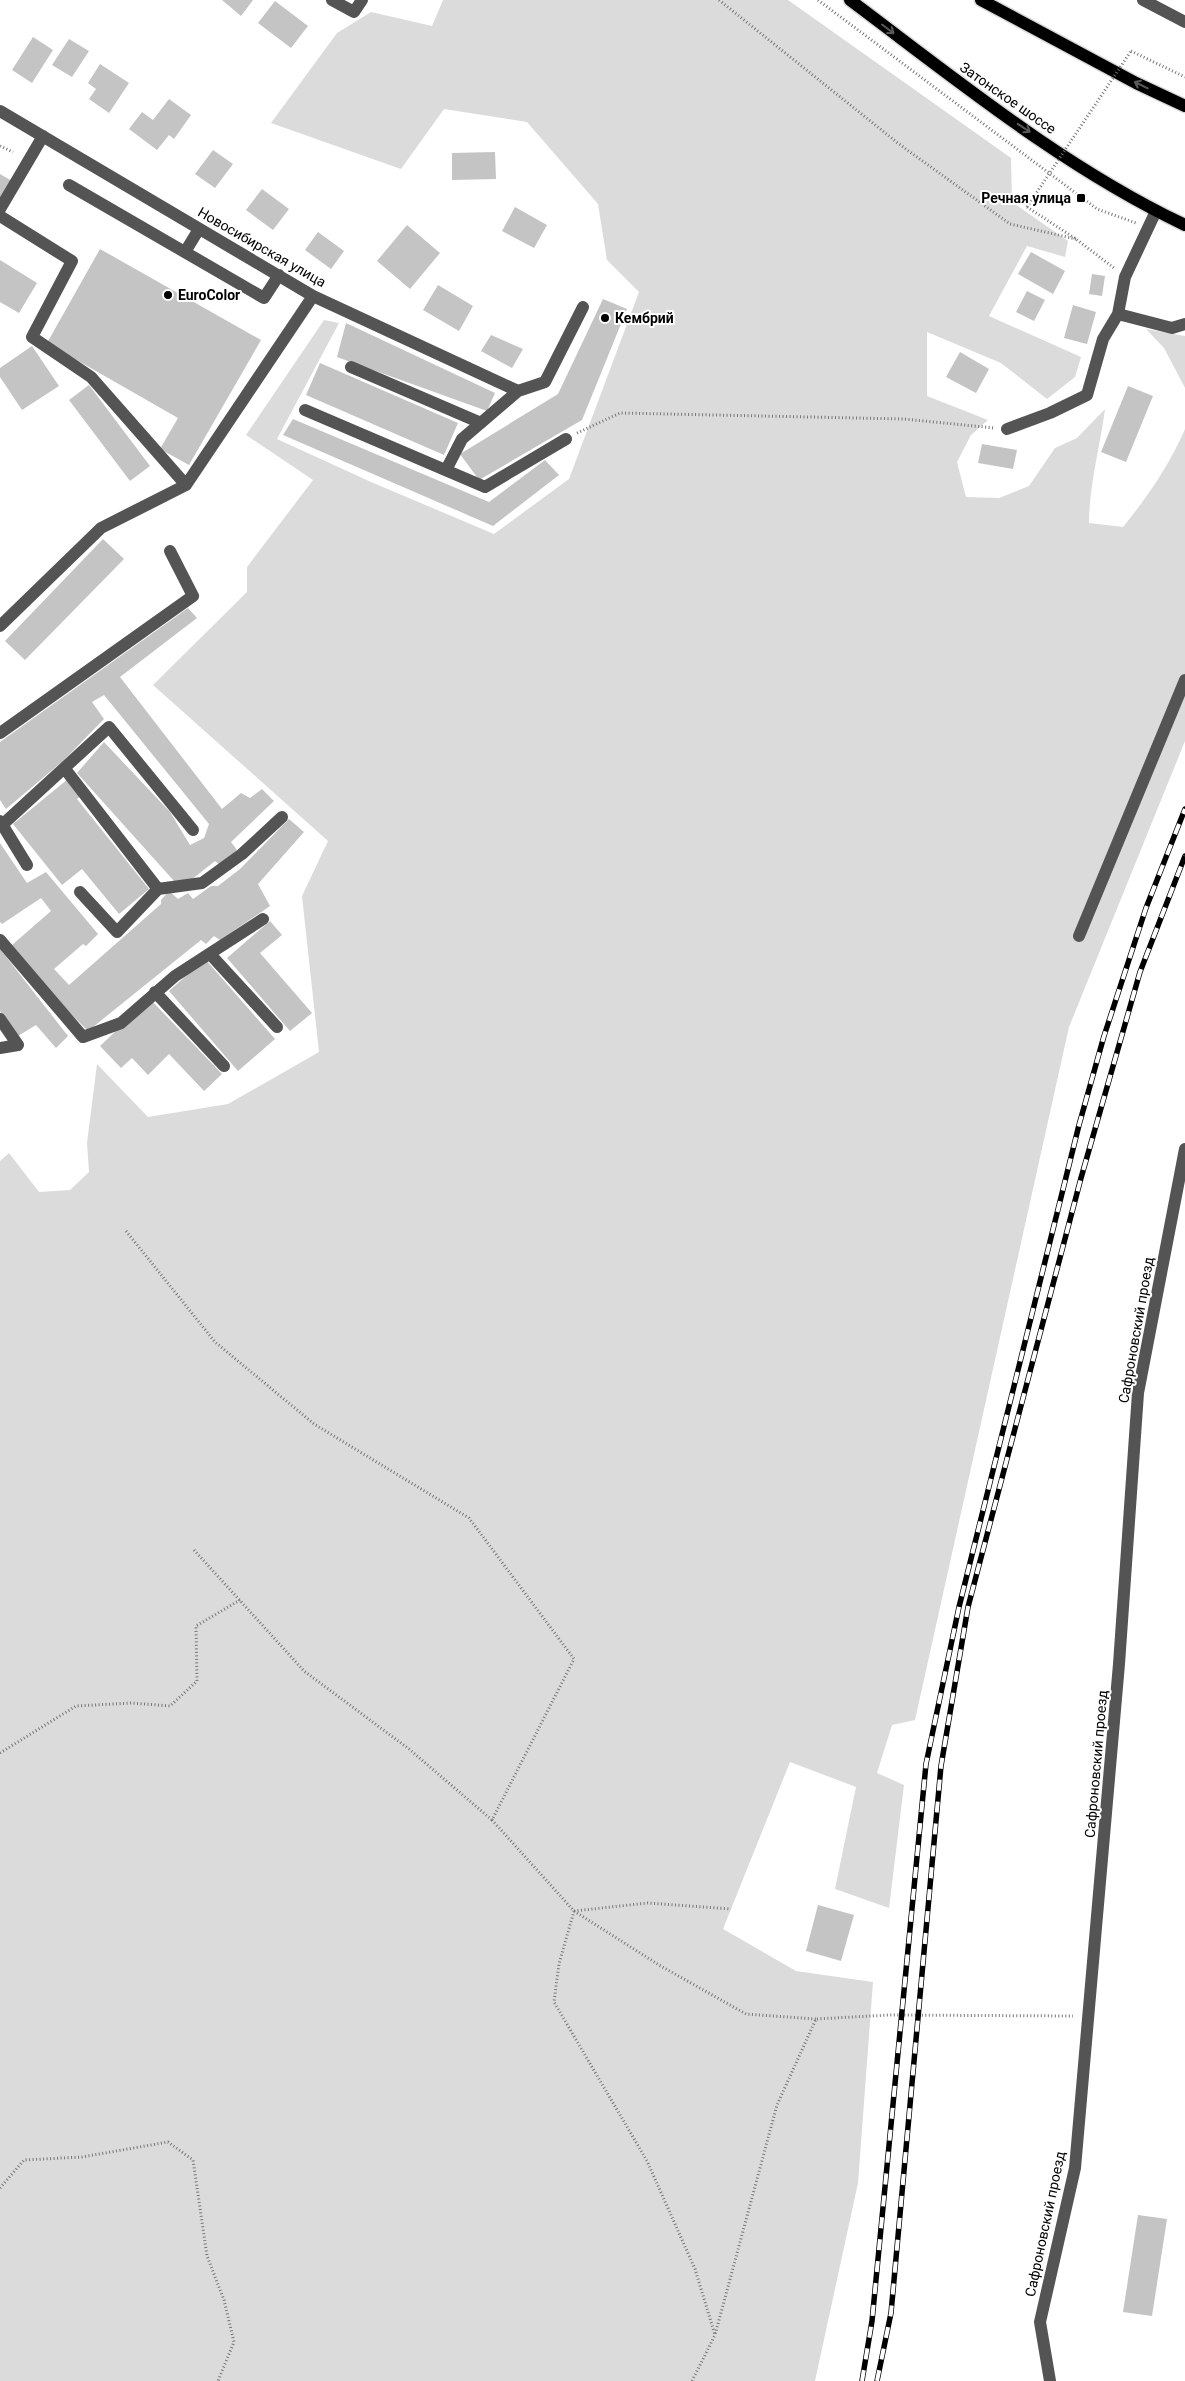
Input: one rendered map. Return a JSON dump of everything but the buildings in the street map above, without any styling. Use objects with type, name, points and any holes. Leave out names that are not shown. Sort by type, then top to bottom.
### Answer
[{"type":"main road","name":"Затонское шоссе","points":[[850,0],[984,101],[1087,171],[1156,211],[1185,225]]},
{"type":"main road","points":[[981,0],[1136,83],[1185,106]]},
{"type":"street","points":[[332,0],[354,12],[362,0]]},
{"type":"street","points":[[1143,0],[1185,22]]},
{"type":"street","name":"Новосибирская улица","points":[[0,111],[313,296],[518,391]]},
{"type":"street","points":[[0,208],[42,136]]},
{"type":"street","points":[[69,185],[264,298],[278,275]]},
{"type":"street","points":[[1008,429],[1087,395],[1103,339],[1118,314],[1125,277],[1156,211]]},
{"type":"street","points":[[0,216],[72,261],[32,337],[90,378],[186,485]]},
{"type":"street","points":[[185,252],[199,228]]},
{"type":"street","points":[[0,626],[101,528],[186,485],[313,296]]},
{"type":"street","points":[[446,470],[462,439],[518,391],[546,382],[584,307]]},
{"type":"street","points":[[1118,314],[1172,328],[1185,324]]},
{"type":"street","points":[[350,367],[481,423]]},
{"type":"street","points":[[305,410],[485,487],[566,439]]},
{"type":"street","points":[[0,733],[193,596],[170,551]]},
{"type":"street","points":[[1079,936],[1185,680]]},
{"type":"street","points":[[27,865],[1,823],[65,769],[109,728],[193,830]]},
{"type":"street","points":[[65,769],[158,889]]},
{"type":"street","points":[[80,892],[117,932],[158,889],[202,883],[242,854],[282,817]]},
{"type":"street","points":[[0,940],[83,1037],[121,1022],[175,976],[263,919]]},
{"type":"street","points":[[210,954],[277,1027]]},
{"type":"street","points":[[156,992],[224,1066]]},
{"type":"street","points":[[0,1019],[18,1045],[0,1048]]},
{"type":"street","name":"Сафроновский проезд","points":[[1050,2381],[1040,2322],[1075,2168],[1119,1674],[1138,1393],[1185,1149]]},
{"type":"path","points":[[719,0],[899,144],[1010,224],[1076,239]]},
{"type":"path","points":[[1125,277],[1076,239],[1027,207],[1132,51],[1185,77]]},
{"type":"path","points":[[0,146],[13,152]]},
{"type":"path","points":[[566,439],[620,413],[904,419],[1008,429]]},
{"type":"path","points":[[126,1231],[215,1342],[314,1424],[468,1518],[574,1659],[492,1820]]},
{"type":"path","points":[[194,1550],[304,1671],[409,1749],[492,1820],[574,1911],[659,1965],[746,2014],[816,2019],[889,2015],[1088,2017]]},
{"type":"path","points":[[0,1753],[76,1706],[132,1703],[170,1706],[196,1681],[196,1626],[240,1600]]},
{"type":"path","points":[[574,1911],[648,1903],[731,1909]]},
{"type":"path","points":[[574,1911],[559,1964],[554,2002],[647,2161],[695,2269],[715,2335]]},
{"type":"path","points":[[692,2381],[715,2335],[777,2105],[816,2019]]},
{"type":"path","points":[[0,2188],[24,2160],[82,2157],[168,2142],[193,2160],[207,2256],[224,2300],[234,2342],[218,2381]]},
{"type":"shaded area","points":[[443,0],[788,0],[1011,158],[1012,202],[1068,241],[1065,257],[1027,246],[989,316],[1081,357],[1075,377],[1047,399],[1001,363],[927,332],[927,396],[988,420],[971,435],[957,462],[966,497],[999,498],[1029,486],[1055,448],[1077,438],[1105,409],[1089,509],[1089,523],[1123,527],[1157,480],[1172,456],[1185,429],[1185,741],[1069,1027],[915,1720],[892,1725],[877,1773],[904,1785],[889,1908],[835,1889],[856,1787],[790,1762],[723,1929],[796,1971],[873,1982],[858,2183],[815,2381],[0,2381],[0,1161],[9,1153],[39,1192],[70,1190],[89,1172],[87,1143],[97,1064],[148,1117],[228,1104],[319,1052],[302,896],[328,841],[153,685],[247,592],[247,567],[313,480],[246,435],[324,320],[339,323],[277,439],[371,482],[494,534],[569,479],[639,292],[607,260],[598,204],[527,122],[444,109],[401,169],[271,123],[337,33],[371,12],[432,26]]},
{"type":"shaded area","points":[[1146,329],[1185,336],[1185,388],[1164,348]]},
{"type":"railway","points":[[862,2381],[872,2321],[926,1764],[959,1607],[1079,1125],[1104,1036],[1146,908],[1185,809]]},
{"type":"railway","points":[[877,2381],[891,2313],[941,1766],[968,1607],[1081,1178],[1140,972],[1185,856]]},
{"type":"place","name":"Речная улица","points":[[1081,198]]},
{"type":"place","name":"EuroColor","points":[[168,295]]},
{"type":"place","name":"Кембрий","points":[[605,318]]}]
